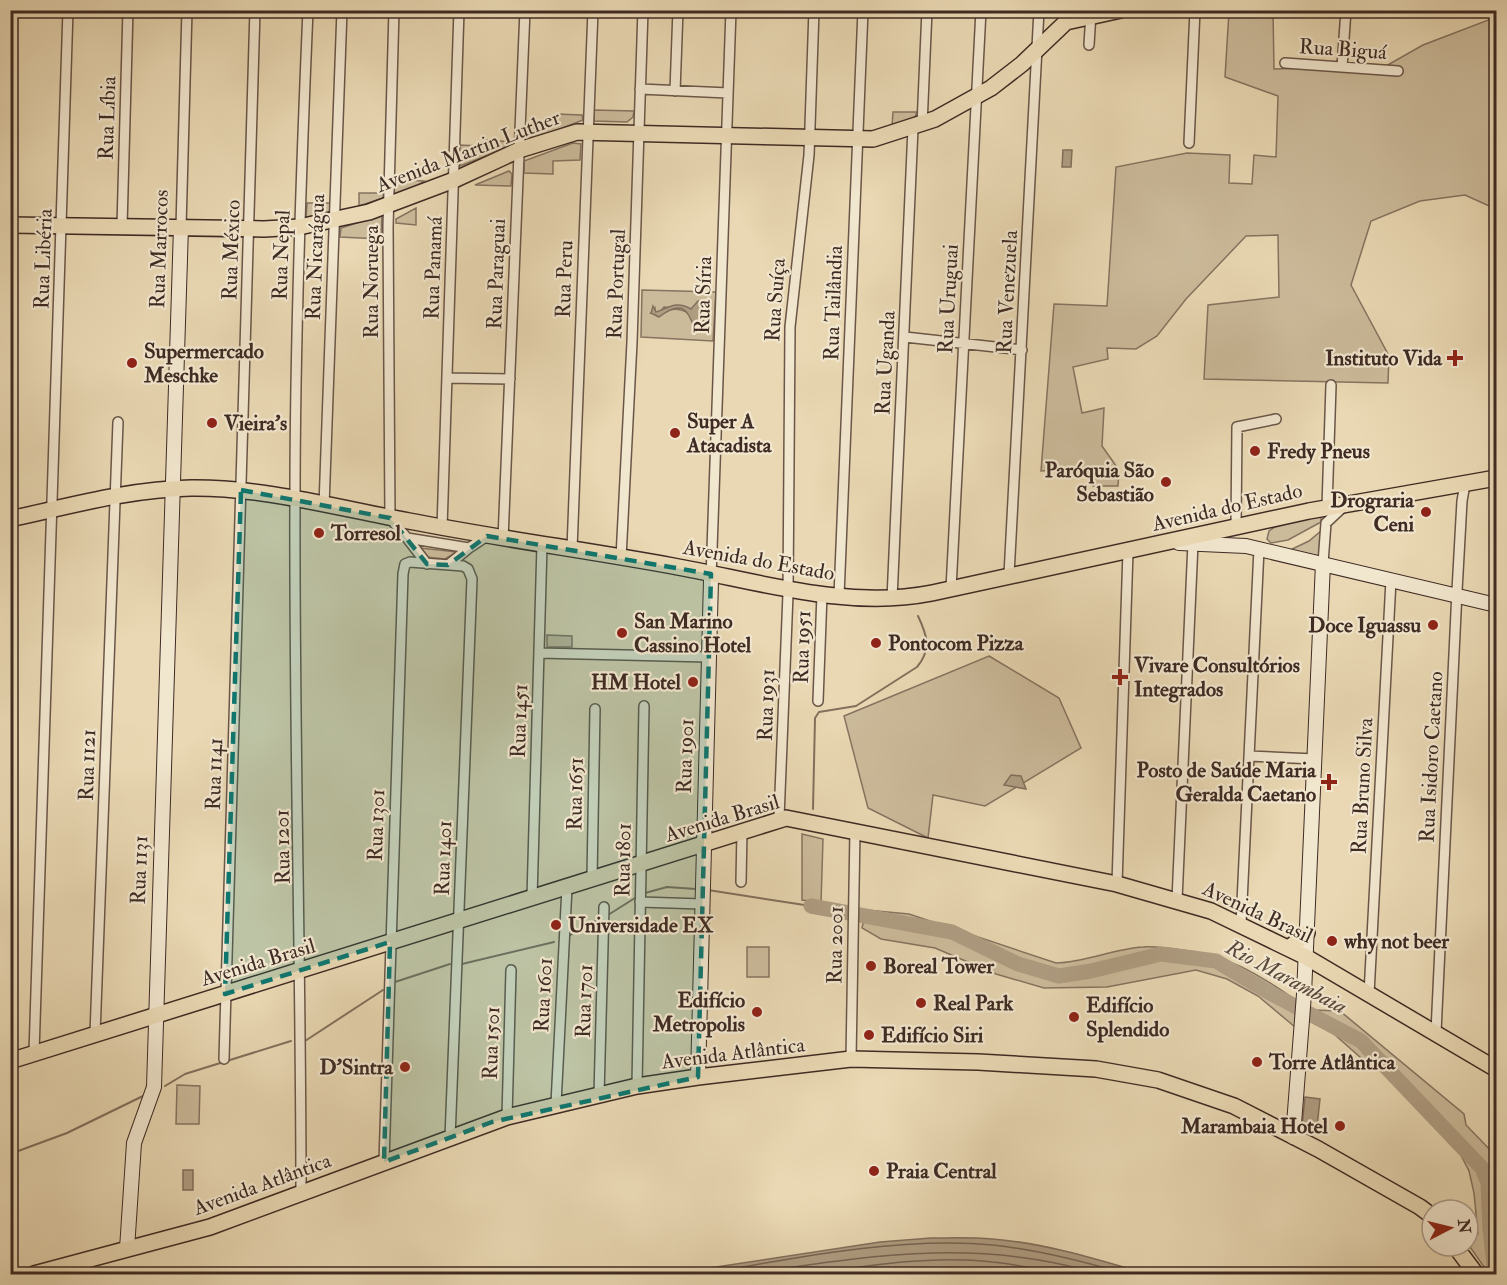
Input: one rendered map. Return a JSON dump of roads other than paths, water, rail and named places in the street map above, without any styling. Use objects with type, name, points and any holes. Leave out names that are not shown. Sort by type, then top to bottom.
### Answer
[{"type":"main road","name":"Avenida Martin Luther","points":[[10,225],[299,227],[389,205],[454,180],[519,150],[557,136],[588,130],[873,139],[917,126],[976,97],[1006,78],[1066,22],[1091,13],[1121,10]]},
{"type":"main road","name":"Avenida do Estado","points":[[10,519],[116,497],[172,489],[241,490],[503,539],[621,558],[788,591],[892,599],[951,589],[1350,502],[1497,478]]},
{"type":"main road","name":"Avenida Brasil","points":[[10,1061],[641,864],[779,818],[794,818],[1117,884],[1177,900],[1241,923],[1289,948],[1497,1068]]},
{"type":"main road","points":[[1289,948],[1307,933]]},
{"type":"main road","name":"Avenida Atlântica","points":[[34,1275],[210,1227],[507,1117],[556,1104],[637,1086],[851,1059],[984,1062],[1134,1074],[1224,1102],[1420,1207]]},
{"type":"street","name":"Rua Libéria","points":[[34,1053],[54,509],[68,10]]},
{"type":"street","name":"Rua Líbia","points":[[122,226],[129,10]]},
{"type":"street","name":"Rua Marrocos","points":[[172,489],[187,10]]},
{"type":"street","name":"Rua México","points":[[241,490],[255,10]]},
{"type":"street","name":"Rua Nepal","points":[[295,500],[299,227],[308,10]]},
{"type":"street","name":"Rua Nicarágua","points":[[324,506],[342,10]]},
{"type":"street","name":"Rua Noruega","points":[[390,518],[389,205],[394,10]]},
{"type":"street","name":"Rua Panamá","points":[[442,528],[459,10]]},
{"type":"street","name":"Rua Paraguai","points":[[503,539],[525,10]]},
{"type":"street","name":"Rua Peru","points":[[572,549],[593,10]]},
{"type":"street","name":"Rua Portugal","points":[[621,558],[632,353],[643,10]]},
{"type":"street","points":[[675,91],[678,10]]},
{"type":"street","name":"Rua Síria","points":[[711,577],[731,10]]},
{"type":"street","name":"Rua Suíça","points":[[788,591],[790,327],[810,138],[814,10]]},
{"type":"street","name":"Rua Tailândia","points":[[839,596],[863,10]]},
{"type":"street","name":"Rua Uganda","points":[[892,599],[904,337],[917,126],[927,10]]},
{"type":"street","name":"Rua Uruguai","points":[[951,589],[981,10]]},
{"type":"street","name":"Rua Venezuela","points":[[1009,575],[1039,10]]},
{"type":"street","points":[[1189,143],[1195,10]]},
{"type":"street","points":[[1342,67],[1346,10]]},
{"type":"street","points":[[1089,45],[1091,13]]},
{"type":"street","name":"Rua Biguá","points":[[1285,63],[1398,71]]},
{"type":"street","points":[[640,89],[728,93]]},
{"type":"street","points":[[904,337],[1022,350]]},
{"type":"street","points":[[447,378],[510,380]]},
{"type":"street","points":[[1327,507],[1331,385]]},
{"type":"street","points":[[1236,526],[1237,426],[1276,419]]},
{"type":"street","name":"Rua 1121","points":[[95,1034],[118,422]]},
{"type":"street","name":"Rua Isidoro Caetano","points":[[1436,1032],[1462,501],[1466,484]]},
{"type":"street","name":"Rua 1131","points":[[127,1249],[134,1143],[153,1087],[172,489]]},
{"type":"street","name":"Rua 1141","points":[[224,1059],[241,490]]},
{"type":"street","name":"Rua 1201","points":[[295,500],[302,970],[301,1194]]},
{"type":"street","points":[[1293,1137],[1306,957],[1326,523],[1334,513],[1350,502]]},
{"type":"street","points":[[390,518],[428,564]]},
{"type":"street","points":[[448,566],[487,536]]},
{"type":"street","points":[[407,538],[469,548]]},
{"type":"street","points":[[1169,542],[1230,544],[1259,549],[1497,605]]},
{"type":"street","points":[[1177,900],[1193,543]]},
{"type":"street","name":"Rua 1451","points":[[532,898],[542,545]]},
{"type":"street","points":[[1241,923],[1259,549]]},
{"type":"street","points":[[1117,884],[1128,551]]},
{"type":"street","name":"Rua 1301","points":[[384,1162],[404,567],[410,562],[468,569],[472,579]]},
{"type":"street","name":"Rua 1901","points":[[698,1077],[711,577]]},
{"type":"street","name":"Rua 1401","points":[[450,1138],[472,579]]},
{"type":"street","name":"Rua Bruno Silva","points":[[1369,994],[1391,580]]},
{"type":"street","name":"Rua 1931","points":[[779,818],[788,591]]},
{"type":"street","name":"Rua 1951","points":[[818,701],[822,594]]},
{"type":"street","points":[[539,653],[709,657]]},
{"type":"street","name":"Rua 1801","points":[[637,1086],[644,706]]},
{"type":"street","name":"Rua 1651","points":[[592,879],[595,709]]},
{"type":"street","points":[[1249,756],[1315,759]]},
{"type":"street","points":[[741,882],[742,831]]},
{"type":"street","name":"Rua 2001","points":[[851,1059],[855,831]]},
{"type":"street","name":"Rua 1601","points":[[556,1104],[567,887]]},
{"type":"street","points":[[640,902],[702,904]]},
{"type":"street","name":"Rua 1701","points":[[599,1095],[604,907]]},
{"type":"street","name":"Rua 1501","points":[[507,1117],[511,970]]},
{"type":"water","points":[[1063,150],[1072,150],[1071,167],[1062,167]]},
{"type":"water","points":[[698,301],[703,302],[705,313],[699,330],[695,330],[690,316],[683,309],[673,309],[659,317],[651,313],[653,306],[656,312],[677,305],[691,309]]},
{"type":"water","points":[[1011,775],[1021,776],[1026,789],[1004,785]]},
{"type":"water","points":[[1305,1097],[1320,1099],[1317,1127],[1302,1126]]},
{"type":"water","points":[[183,1170],[193,1170],[193,1190],[183,1190]]},
{"type":"water","points":[[931,1238],[984,1238],[1031,1244],[1070,1252],[1147,1274],[670,1274],[880,1242]]},
{"type":"waterway","name":"Rio Marambaia","points":[[813,809],[815,718],[819,712],[856,706],[917,667],[925,654],[927,642],[918,616]]},
{"type":"waterway","points":[[645,893],[667,887],[696,889]]},
{"type":"waterway","points":[[708,890],[811,906]]},
{"type":"waterway","points":[[608,915],[635,898]]},
{"type":"waterway","name":"Rio Marambaia","points":[[811,906],[952,932],[1018,964],[1059,976],[1091,971],[1161,954],[1216,961],[1270,993],[1361,1041],[1482,1168],[1488,1183],[1495,1274]]},
{"type":"waterway","points":[[570,935],[598,920]]},
{"type":"waterway","points":[[462,964],[554,942]]},
{"type":"waterway","points":[[395,982],[450,964]]},
{"type":"waterway","points":[[305,1041],[383,990]]},
{"type":"waterway","points":[[165,1086],[185,1074],[291,1041]]},
{"type":"waterway","points":[[10,1154],[67,1133],[143,1096]]},
{"type":"place","name":"Instituto Vida","points":[[1455,358]]},
{"type":"place","name":"Supermercado Meschke","points":[[132,363]]},
{"type":"place","name":"Vieira's","points":[[212,423]]},
{"type":"place","name":"Super A Atacadista","points":[[675,433]]},
{"type":"place","name":"Fredy Pneus","points":[[1255,451]]},
{"type":"place","name":"Paróquia São Sebastião","points":[[1166,482]]},
{"type":"place","name":"Drograria Ceni","points":[[1426,512]]},
{"type":"place","name":"Torresol","points":[[319,533]]},
{"type":"place","name":"Doce Iguassu","points":[[1433,625]]},
{"type":"place","name":"San Marino Cassino Hotel","points":[[622,633]]},
{"type":"place","name":"Pontocom Pizza","points":[[876,643]]},
{"type":"place","name":"Vivare Consultórios Integrados","points":[[1120,677]]},
{"type":"place","name":"HM Hotel","points":[[693,682]]},
{"type":"place","name":"Posto de Saúde Maria Geralda Caetano","points":[[1329,782]]},
{"type":"place","name":"Universidade EX","points":[[556,925]]},
{"type":"place","name":"why not beer","points":[[1332,941]]},
{"type":"place","name":"Boreal Tower","points":[[871,966]]},
{"type":"place","name":"Real Park","points":[[921,1003]]},
{"type":"place","name":"Edifício Metropolis","points":[[757,1012]]},
{"type":"place","name":"Edifício Splendido","points":[[1074,1017]]},
{"type":"place","name":"Edifício Siri","points":[[869,1035]]},
{"type":"place","name":"Torre Atlântica","points":[[1257,1062]]},
{"type":"place","name":"D'Sintra","points":[[405,1067]]},
{"type":"place","name":"Marambaia Hotel","points":[[1340,1126]]},
{"type":"place","name":"Praia Central","points":[[874,1171]]}]
